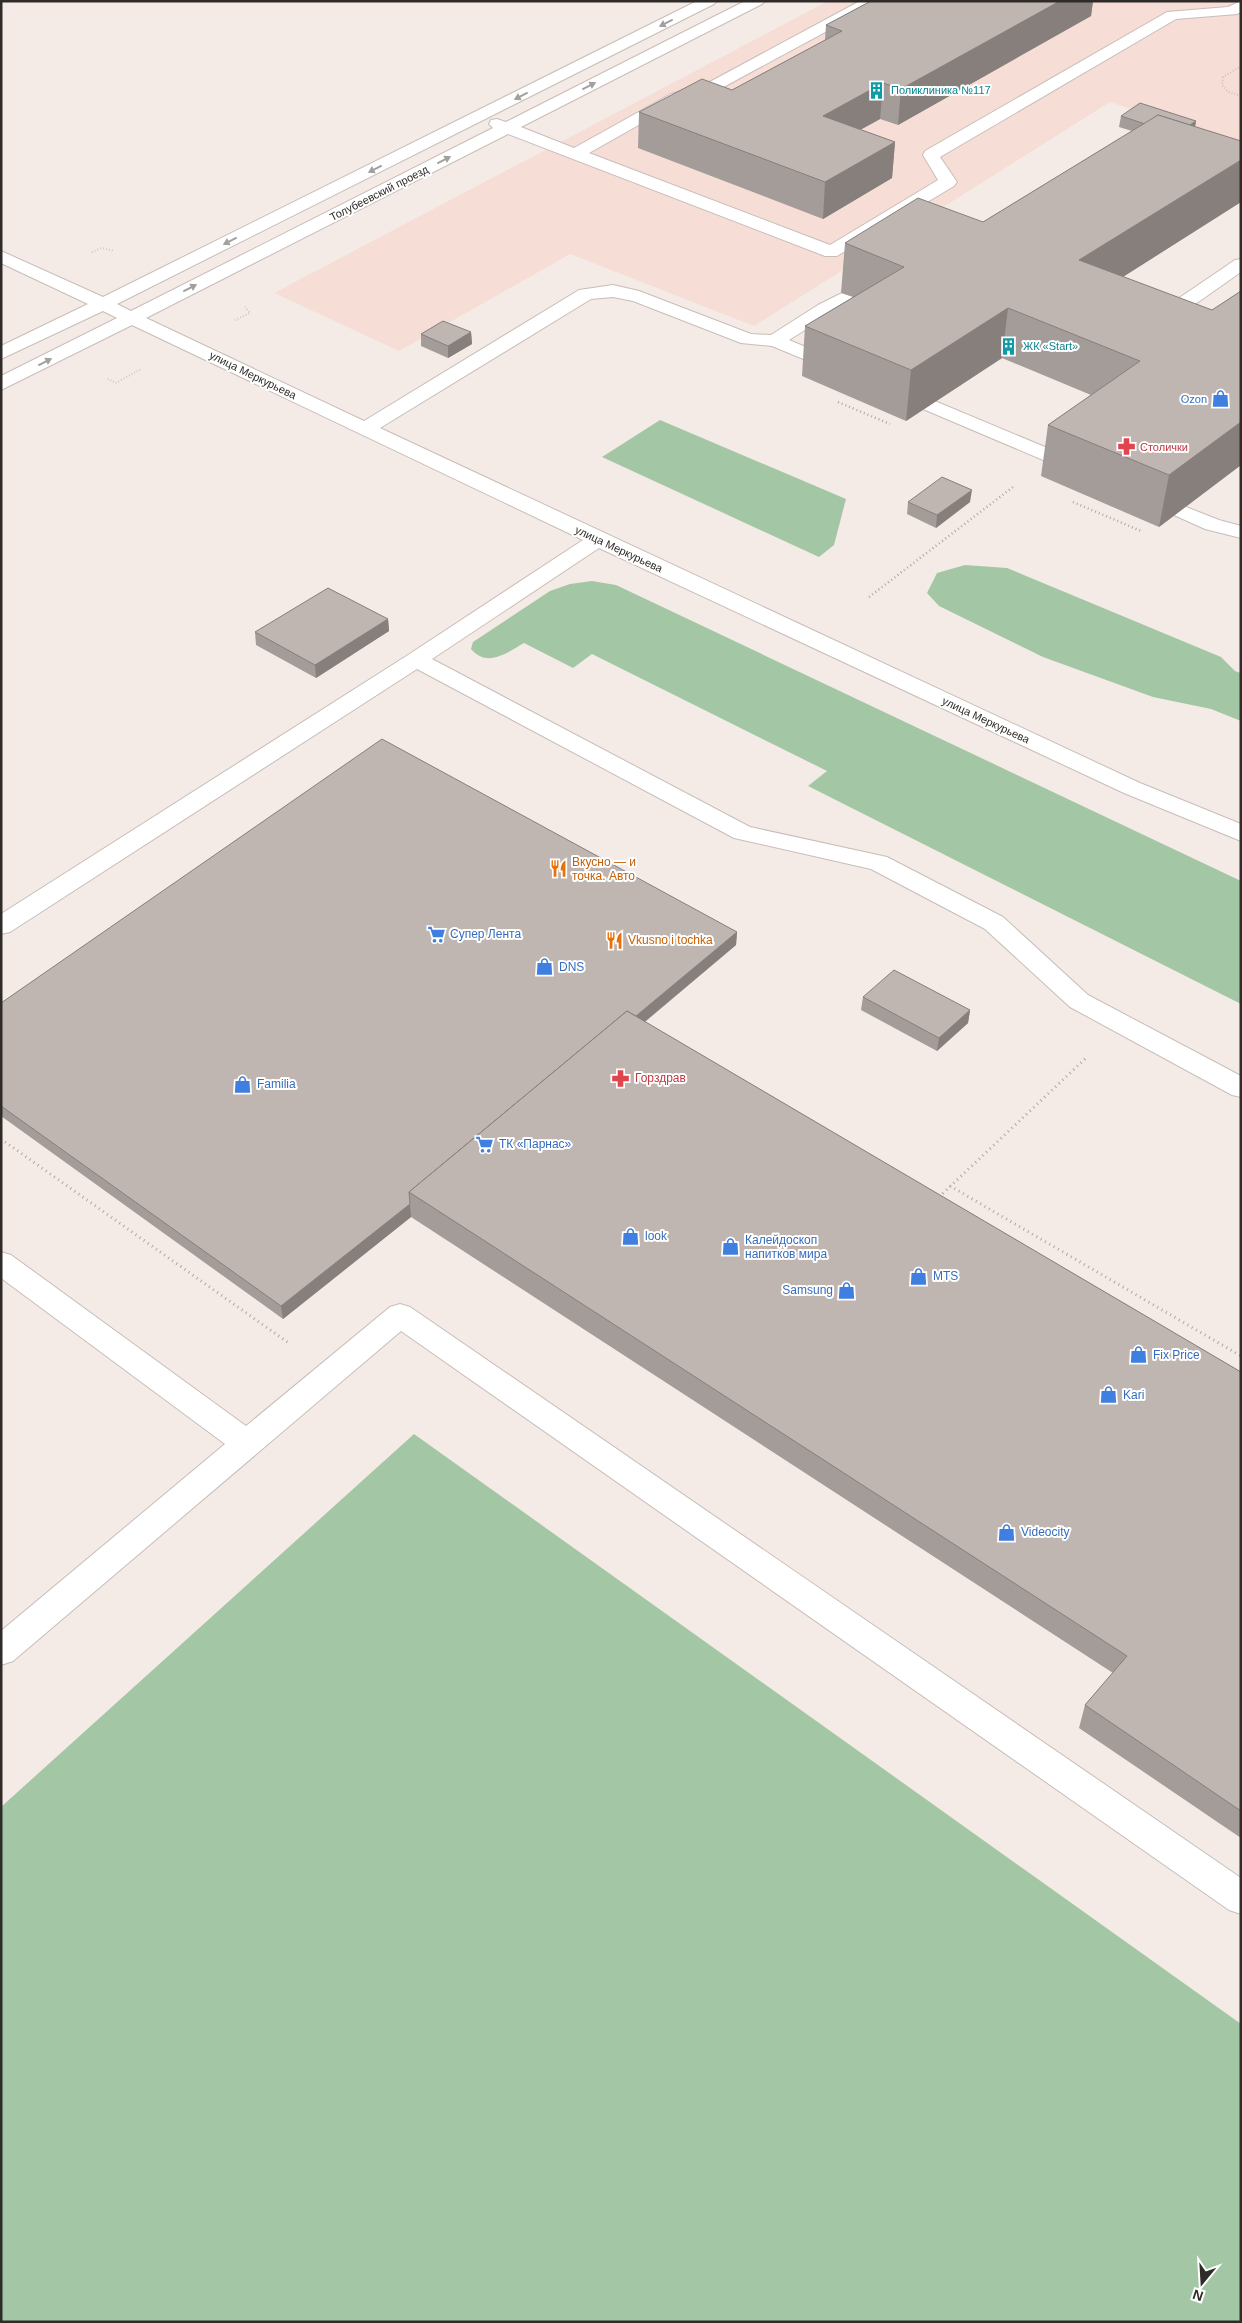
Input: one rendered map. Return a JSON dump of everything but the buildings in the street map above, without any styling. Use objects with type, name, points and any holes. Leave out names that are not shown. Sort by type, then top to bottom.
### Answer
[{"type":"street","name":"Толубеевский проезд","points":[[1,353],[709,1]]},
{"type":"street","name":"Толубеевский проезд","points":[[1,384],[758,1]]},
{"type":"street","points":[[575,154],[677,97],[712,87],[872,1]]},
{"type":"street","points":[[478,117],[831,252],[948,182],[931,155],[1172,15],[1232,11],[1241,5]]},
{"type":"street","name":"улица Меркурьева","points":[[1,256],[364,429],[1132,788],[1241,833]]},
{"type":"street","points":[[1167,315],[1241,264]]},
{"type":"street","points":[[364,429],[586,294],[613,291],[639,298],[748,340],[774,341],[825,362]]},
{"type":"street","points":[[774,341],[825,308],[851,296]]},
{"type":"street","points":[[930,405],[1062,461]]},
{"type":"street","points":[[1181,511],[1212,525],[1241,532]]},
{"type":"street","points":[[1,926],[416,660],[598,539]]},
{"type":"street","points":[[416,660],[743,834],[878,863],[994,923],[1079,1001],[1241,1088]]},
{"type":"street","points":[[1,1263],[247,1443]]},
{"type":"street","points":[[1,1651],[400,1315],[1241,1898]]},
{"type":"path","points":[[1241,66],[1223,77],[1222,85],[1229,92],[1241,96]]},
{"type":"path","points":[[116,383],[145,367]]},
{"type":"path","points":[[831,400],[895,427]]},
{"type":"path","points":[[869,597],[1014,486]]},
{"type":"path","points":[[1068,500],[1142,531]]},
{"type":"path","points":[[937,1199],[1122,1024]]},
{"type":"path","points":[[1,1139],[331,1373]]},
{"type":"path","points":[[950,1186],[1241,1356]]},
{"type":"shaded area","points":[[828,1],[1241,1],[1241,145],[1110,102],[754,326],[570,254],[399,351],[274,293]]},
{"type":"green space","points":[[660,420],[846,499],[834,545],[819,557],[602,457]]},
{"type":"green space","points":[[965,565],[1007,568],[1221,657],[1235,671],[1241,673],[1241,721],[1211,709],[1153,697],[1043,657],[939,606],[927,593],[937,573]]},
{"type":"green space","points":[[592,581],[616,585],[1241,881],[1241,1004],[808,786],[827,771],[592,654],[573,668],[524,643],[504,654],[490,658],[477,655],[471,649],[473,642],[550,591],[570,584]]},
{"type":"green space","points":[[414,1434],[1241,2024],[1241,2322],[1,2322],[1,1807]]},
{"type":"place","name":"Поликлиника №117","points":[[877,90]]},
{"type":"place","name":"ЖК «Start»","points":[[1009,346]]},
{"type":"place","name":"Ozon","points":[[1221,399]]},
{"type":"place","name":"Столички","points":[[1126,447]]},
{"type":"place","name":"Вкусно — и точка. Авто","points":[[558,869]]},
{"type":"place","name":"Супер Лента","points":[[436,934]]},
{"type":"place","name":"Vkusno i tochka","points":[[614,940]]},
{"type":"place","name":"DNS","points":[[545,967]]},
{"type":"place","name":"Горздрав","points":[[621,1078]]},
{"type":"place","name":"Familia","points":[[243,1084]]},
{"type":"place","name":"ТК «Парнас»","points":[[485,1144]]},
{"type":"place","name":"look","points":[[631,1236]]},
{"type":"place","name":"Калейдоскоп напитков мира","points":[[731,1247]]},
{"type":"place","name":"MTS","points":[[919,1276]]},
{"type":"place","name":"Samsung","points":[[847,1290]]},
{"type":"place","name":"Fix Price","points":[[1139,1355]]},
{"type":"place","name":"Kari","points":[[1109,1395]]},
{"type":"place","name":"Videocity","points":[[1007,1532]]}]
